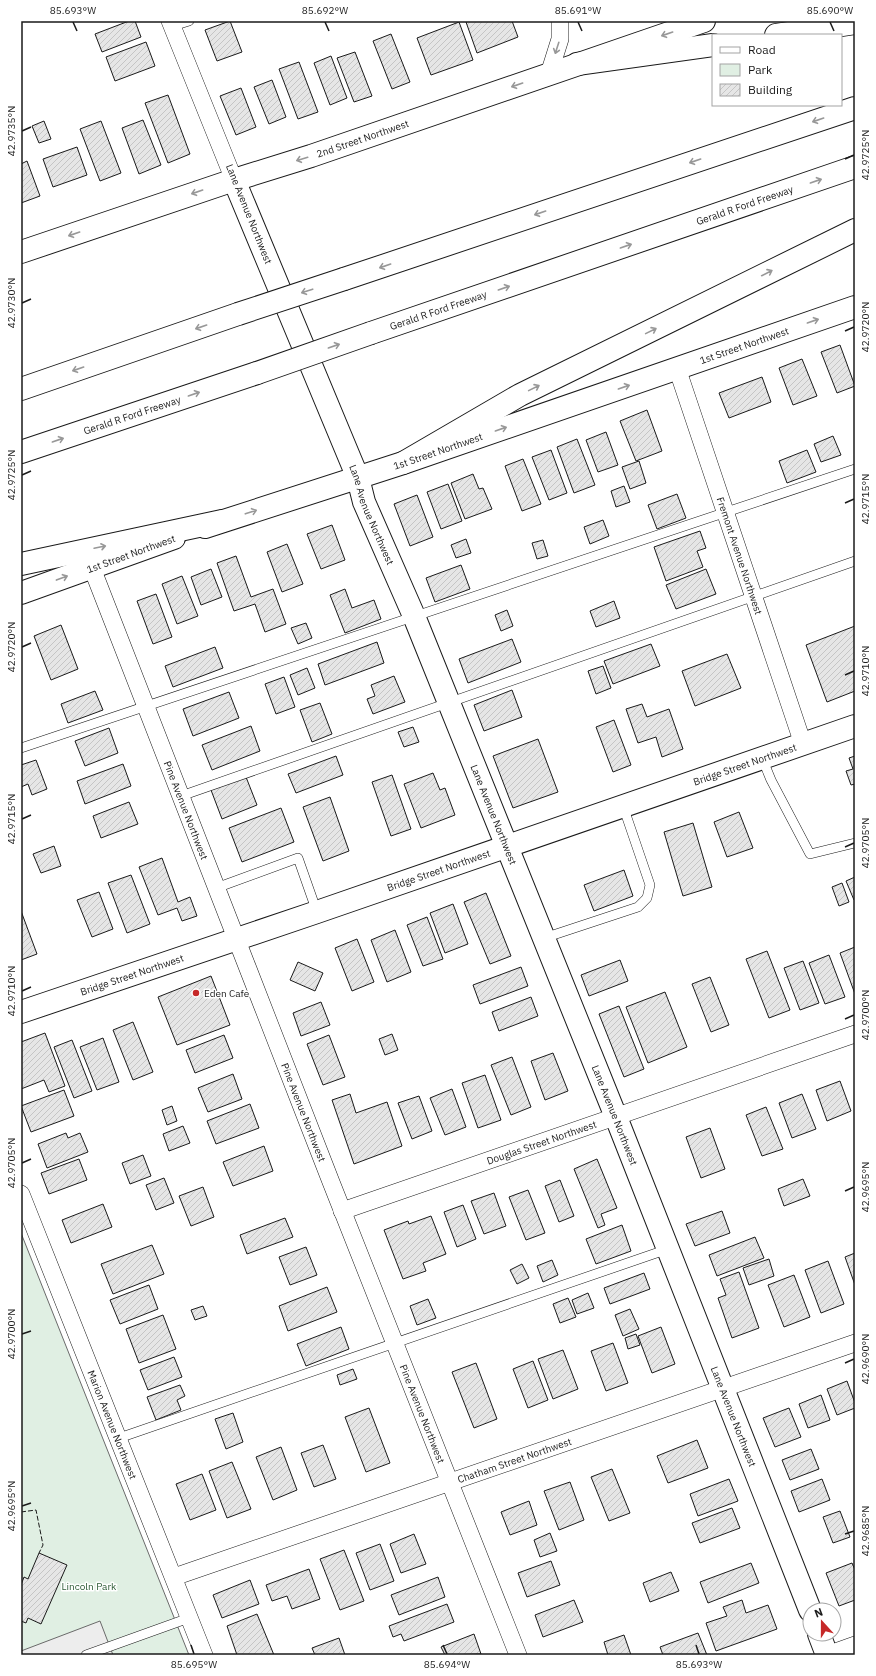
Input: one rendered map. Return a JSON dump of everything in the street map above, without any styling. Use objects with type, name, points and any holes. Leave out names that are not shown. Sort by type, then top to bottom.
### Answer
[{"type":"main road","name":"2nd Street Northwest","points":[[21,252],[234,180],[311,156],[704,21]]},
{"type":"main road","points":[[783,34],[855,23]]},
{"type":"main road","points":[[577,64],[712,45]]},
{"type":"main road","points":[[21,389],[238,314],[855,108]]},
{"type":"main road","name":"Gerald R Ford Freeway","points":[[21,452],[855,167]]},
{"type":"main road","name":"Lane Avenue Northwest","points":[[234,180],[358,478],[364,502],[414,616],[506,848],[616,1117],[807,1602]]},
{"type":"main road","points":[[403,463],[520,395],[855,230]]},
{"type":"main road","name":"1st Street Northwest","points":[[21,593],[222,521],[403,463],[855,307]]},
{"type":"main road","points":[[21,564],[222,521]]},
{"type":"main road","name":"Bridge Street Northwest","points":[[21,1012],[506,848],[855,726]]},
{"type":"main road","points":[[822,1642],[827,1655]]},
{"type":"street","points":[[549,74],[560,39],[560,21]]},
{"type":"street","name":"Lane Avenue Northwest","points":[[172,24],[234,180]]},
{"type":"street","name":"Fremont Avenue Northwest","points":[[677,368],[803,744]]},
{"type":"street","name":"Pine Avenue Northwest","points":[[92,568],[342,1211],[518,1655]]},
{"type":"street","name":"Douglas Street Northwest","points":[[342,1211],[855,1034]]},
{"type":"street","name":"Marion Avenue Northwest","points":[[21,1194],[204,1655]]},
{"type":"street","name":"Chatham Street Northwest","points":[[174,1577],[855,1343]]},
{"type":"street","points":[[827,1655],[855,1645]]},
{"type":"lane","points":[[172,24],[189,21]]},
{"type":"lane","points":[[21,748],[855,469]]},
{"type":"lane","points":[[181,796],[855,561]]},
{"type":"lane","points":[[762,758],[771,780],[810,854],[855,843]]},
{"type":"lane","points":[[543,938],[638,907],[647,898],[650,885],[623,806]]},
{"type":"lane","points":[[216,888],[298,858],[317,912]]},
{"type":"lane","points":[[118,1438],[668,1249]]},
{"type":"lane","points":[[86,1655],[189,1618]]},
{"type":"green space","name":"Lincoln Park","points":[[21,1233],[189,1655],[21,1655]]},
{"type":"shaded area","points":[[100,1621],[113,1655],[21,1655],[21,1651]]},
{"type":"building","points":[[129,21],[135,21],[141,37],[102,52],[95,34]]},
{"type":"building","points":[[230,21],[242,52],[217,61],[205,30]]},
{"type":"building","points":[[512,21],[518,37],[477,53],[466,22]]},
{"type":"building","points":[[459,22],[473,60],[431,75],[417,38]]},
{"type":"building","points":[[391,34],[410,82],[392,89],[373,41]]},
{"type":"building","points":[[146,42],[155,66],[115,81],[106,57]]},
{"type":"building","points":[[355,52],[372,96],[354,102],[337,58]]},
{"type":"building","points":[[331,56],[347,98],[330,105],[314,63]]},
{"type":"building","points":[[299,62],[318,112],[298,119],[279,69]]},
{"type":"building","points":[[272,80],[286,117],[269,124],[254,87]]},
{"type":"building","points":[[241,88],[256,127],[236,135],[220,96]]},
{"type":"building","points":[[168,95],[190,154],[168,163],[145,103]]},
{"type":"building","points":[[143,120],[161,165],[139,174],[122,128]]},
{"type":"building","points":[[44,121],[51,139],[39,143],[32,126]]},
{"type":"building","points":[[101,121],[121,173],[100,181],[80,129]]},
{"type":"building","points":[[77,147],[87,175],[53,187],[43,159]]},
{"type":"building","points":[[27,161],[40,196],[21,203],[21,164]]},
{"type":"building","points":[[840,345],[855,386],[837,393],[821,352]]},
{"type":"building","points":[[802,359],[817,396],[793,405],[779,368]]},
{"type":"building","points":[[762,377],[771,402],[729,418],[719,393]]},
{"type":"building","points":[[647,410],[662,451],[636,461],[620,421]]},
{"type":"building","points":[[606,432],[618,465],[598,472],[586,440]]},
{"type":"building","points":[[833,436],[841,455],[821,462],[814,444]]},
{"type":"building","points":[[577,439],[595,485],[574,493],[557,447]]},
{"type":"building","points":[[551,450],[567,493],[549,500],[532,457]]},
{"type":"building","points":[[807,450],[816,472],[787,483],[779,461]]},
{"type":"building","points":[[523,459],[541,504],[522,511],[505,466]]},
{"type":"building","points":[[639,461],[646,483],[630,489],[622,467]]},
{"type":"building","points":[[473,474],[479,489],[483,488],[492,509],[465,519],[451,483]]},
{"type":"building","points":[[448,484],[462,521],[441,529],[427,492]]},
{"type":"building","points":[[624,486],[630,502],[616,507],[611,491]]},
{"type":"building","points":[[677,494],[686,518],[657,529],[648,505]]},
{"type":"building","points":[[417,495],[433,537],[410,546],[394,504]]},
{"type":"building","points":[[603,520],[609,536],[590,544],[584,527]]},
{"type":"building","points":[[332,525],[345,560],[321,569],[307,534]]},
{"type":"building","points":[[700,531],[706,548],[697,551],[703,567],[666,581],[654,547]]},
{"type":"building","points":[[466,539],[471,553],[456,558],[451,545]]},
{"type":"building","points":[[543,540],[548,556],[537,559],[532,543]]},
{"type":"building","points":[[287,544],[303,584],[282,592],[267,552]]},
{"type":"building","points":[[236,556],[251,597],[273,589],[286,624],[265,632],[255,604],[234,611],[217,563]]},
{"type":"building","points":[[461,565],[470,589],[435,602],[426,578]]},
{"type":"building","points":[[211,569],[222,597],[201,605],[191,577]]},
{"type":"building","points":[[706,569],[716,594],[676,609],[666,585]]},
{"type":"building","points":[[182,576],[198,616],[177,624],[162,584]]},
{"type":"building","points":[[345,589],[352,608],[374,600],[381,619],[345,633],[330,595]]},
{"type":"building","points":[[156,594],[172,637],[153,644],[137,601]]},
{"type":"building","points":[[614,601],[620,618],[596,627],[590,611]]},
{"type":"building","points":[[507,610],[513,626],[501,631],[495,615]]},
{"type":"building","points":[[306,623],[312,638],[298,644],[291,628]]},
{"type":"building","points":[[61,625],[78,669],[51,680],[34,636]]},
{"type":"building","points":[[855,626],[855,691],[827,702],[806,645]]},
{"type":"building","points":[[512,639],[521,662],[468,683],[459,659]]},
{"type":"building","points":[[377,642],[384,663],[325,685],[318,664]]},
{"type":"building","points":[[651,644],[660,666],[613,684],[604,661]]},
{"type":"building","points":[[215,647],[223,668],[173,687],[165,666]]},
{"type":"building","points":[[727,654],[741,688],[695,706],[682,671]]},
{"type":"building","points":[[603,666],[611,688],[596,694],[588,671]]},
{"type":"building","points":[[307,668],[315,688],[298,695],[290,675]]},
{"type":"building","points":[[394,676],[405,702],[373,714],[367,699],[375,696],[371,685]]},
{"type":"building","points":[[284,677],[295,707],[276,714],[265,684]]},
{"type":"building","points":[[512,690],[522,717],[484,731],[474,705]]},
{"type":"building","points":[[95,691],[103,710],[68,723],[61,704]]},
{"type":"building","points":[[229,692],[239,718],[193,736],[183,709]]},
{"type":"building","points":[[320,703],[332,734],[312,742],[300,710]]},
{"type":"building","points":[[642,704],[647,717],[669,709],[683,749],[662,757],[656,737],[638,743],[626,709]]},
{"type":"building","points":[[614,720],[631,765],[613,772],[596,727]]},
{"type":"building","points":[[251,726],[260,751],[212,770],[202,745]]},
{"type":"building","points":[[413,727],[419,742],[404,747],[398,732]]},
{"type":"building","points":[[109,728],[118,753],[85,766],[75,741]]},
{"type":"building","points":[[538,739],[558,792],[513,808],[493,756]]},
{"type":"building","points":[[336,756],[343,775],[296,793],[288,774]]},
{"type":"building","points":[[855,756],[855,784],[851,785],[846,771],[853,769],[849,758]]},
{"type":"building","points":[[36,760],[47,789],[32,795],[28,784],[21,787],[21,765]]},
{"type":"building","points":[[123,764],[131,786],[85,804],[77,781]]},
{"type":"building","points":[[433,773],[440,790],[445,788],[455,815],[421,828],[404,784]]},
{"type":"building","points":[[392,775],[411,829],[391,836],[372,782]]},
{"type":"building","points":[[246,777],[257,805],[222,819],[211,790]]},
{"type":"building","points":[[330,797],[349,851],[323,861],[303,807]]},
{"type":"building","points":[[129,802],[138,824],[101,838],[93,816]]},
{"type":"building","points":[[281,808],[294,842],[242,862],[229,828]]},
{"type":"building","points":[[739,812],[753,848],[727,857],[714,822]]},
{"type":"building","points":[[693,823],[712,887],[683,896],[664,832]]},
{"type":"building","points":[[54,846],[61,866],[41,873],[33,854]]},
{"type":"building","points":[[162,858],[178,902],[190,897],[197,916],[182,921],[177,908],[158,915],[139,867]]},
{"type":"building","points":[[624,870],[633,896],[594,911],[584,885]]},
{"type":"building","points":[[131,875],[150,924],[127,933],[108,883]]},
{"type":"building","points":[[855,877],[855,900],[854,900],[846,881]]},
{"type":"building","points":[[842,883],[849,902],[839,906],[832,887]]},
{"type":"building","points":[[99,892],[113,929],[92,937],[77,900]]},
{"type":"building","points":[[486,893],[511,956],[490,964],[464,902]]},
{"type":"building","points":[[453,904],[468,944],[445,953],[430,913]]},
{"type":"building","points":[[21,911],[37,954],[21,960]]},
{"type":"building","points":[[427,917],[443,959],[423,966],[407,925]]},
{"type":"building","points":[[395,930],[411,972],[387,982],[371,940]]},
{"type":"building","points":[[357,939],[374,982],[352,991],[335,948]]},
{"type":"building","points":[[855,947],[855,994],[840,953]]},
{"type":"building","points":[[767,951],[790,1010],[769,1018],[746,959]]},
{"type":"building","points":[[829,955],[845,997],[825,1004],[809,963]]},
{"type":"building","points":[[620,960],[628,981],[589,996],[581,975]]},
{"type":"building","points":[[803,961],[819,1003],[800,1010],[784,968]]},
{"type":"building","points":[[298,962],[323,973],[315,991],[290,980]]},
{"type":"building","points":[[521,967],[528,986],[480,1004],[473,985]]},
{"type":"building","points":[[211,976],[230,1025],[177,1045],[158,997]]},
{"type":"building","points":[[710,977],[729,1025],[711,1032],[692,984]]},
{"type":"building","points":[[665,992],[687,1047],[648,1063],[626,1007]]},
{"type":"building","points":[[531,997],[538,1016],[499,1031],[492,1012]]},
{"type":"building","points":[[321,1002],[330,1025],[301,1036],[293,1013]]},
{"type":"building","points":[[619,1006],[644,1069],[624,1077],[599,1014]]},
{"type":"building","points":[[133,1022],[153,1072],[133,1080],[113,1030]]},
{"type":"building","points":[[45,1033],[65,1086],[49,1092],[44,1080],[21,1089],[21,1042]]},
{"type":"building","points":[[392,1034],[398,1050],[385,1055],[379,1039]]},
{"type":"building","points":[[224,1035],[233,1058],[195,1073],[186,1050]]},
{"type":"building","points":[[329,1035],[345,1077],[323,1085],[307,1044]]},
{"type":"building","points":[[103,1038],[119,1082],[97,1090],[80,1047]]},
{"type":"building","points":[[72,1040],[92,1091],[74,1098],[54,1047]]},
{"type":"building","points":[[553,1053],[568,1091],[545,1100],[531,1061]]},
{"type":"building","points":[[512,1057],[531,1107],[511,1115],[491,1065]]},
{"type":"building","points":[[233,1074],[242,1099],[208,1112],[198,1088]]},
{"type":"building","points":[[485,1075],[501,1120],[478,1128],[462,1083]]},
{"type":"building","points":[[840,1081],[851,1111],[827,1121],[816,1090]]},
{"type":"building","points":[[452,1089],[466,1127],[445,1135],[430,1098]]},
{"type":"building","points":[[64,1090],[74,1116],[31,1132],[21,1106]]},
{"type":"building","points":[[350,1094],[356,1113],[387,1102],[402,1146],[354,1164],[332,1100]]},
{"type":"building","points":[[802,1094],[816,1129],[792,1138],[779,1103]]},
{"type":"building","points":[[419,1096],[432,1131],[412,1139],[398,1103]]},
{"type":"building","points":[[250,1104],[259,1128],[216,1144],[207,1121]]},
{"type":"building","points":[[172,1106],[177,1121],[167,1125],[162,1110]]},
{"type":"building","points":[[766,1107],[783,1149],[762,1156],[746,1115]]},
{"type":"building","points":[[183,1126],[190,1143],[169,1151],[163,1134]]},
{"type":"building","points":[[710,1128],[725,1169],[701,1178],[686,1137]]},
{"type":"building","points":[[66,1133],[68,1138],[80,1133],[88,1152],[47,1168],[38,1144]]},
{"type":"building","points":[[264,1146],[273,1171],[233,1186],[223,1162]]},
{"type":"building","points":[[143,1155],[151,1176],[130,1184],[122,1163]]},
{"type":"building","points":[[79,1159],[87,1180],[49,1194],[41,1173]]},
{"type":"building","points":[[597,1159],[617,1208],[601,1214],[605,1225],[598,1228],[574,1169]]},
{"type":"building","points":[[164,1178],[174,1203],[156,1210],[146,1185]]},
{"type":"building","points":[[803,1179],[810,1196],[784,1206],[778,1189]]},
{"type":"building","points":[[560,1180],[574,1216],[559,1222],[545,1186]]},
{"type":"building","points":[[203,1187],[214,1217],[191,1226],[179,1196]]},
{"type":"building","points":[[528,1190],[545,1233],[526,1240],[509,1197]]},
{"type":"building","points":[[494,1193],[506,1226],[484,1234],[471,1201]]},
{"type":"building","points":[[103,1204],[112,1227],[71,1243],[62,1220]]},
{"type":"building","points":[[463,1205],[476,1239],[457,1247],[444,1212]]},
{"type":"building","points":[[722,1211],[730,1233],[695,1246],[686,1224]]},
{"type":"building","points":[[431,1216],[446,1254],[423,1263],[426,1271],[403,1279],[384,1230],[408,1221],[409,1224]]},
{"type":"building","points":[[285,1218],[293,1237],[247,1254],[240,1235]]},
{"type":"building","points":[[622,1225],[631,1251],[596,1264],[586,1239]]},
{"type":"building","points":[[755,1237],[764,1258],[717,1276],[709,1255]]},
{"type":"building","points":[[152,1245],[164,1274],[113,1294],[101,1264]]},
{"type":"building","points":[[306,1247],[317,1275],[290,1285],[279,1257]]},
{"type":"building","points":[[855,1253],[855,1285],[845,1257]]},
{"type":"building","points":[[769,1259],[774,1276],[749,1285],[743,1268]]},
{"type":"building","points":[[552,1260],[558,1275],[543,1282],[537,1266]]},
{"type":"building","points":[[828,1261],[844,1304],[821,1313],[805,1270]]},
{"type":"building","points":[[522,1264],[529,1278],[517,1284],[510,1270]]},
{"type":"building","points":[[739,1272],[759,1328],[732,1338],[718,1298],[726,1295],[720,1279]]},
{"type":"building","points":[[644,1273],[650,1289],[610,1304],[604,1288]]},
{"type":"building","points":[[794,1275],[810,1317],[784,1327],[768,1285]]},
{"type":"building","points":[[149,1285],[158,1309],[120,1324],[110,1300]]},
{"type":"building","points":[[327,1287],[337,1312],[288,1331],[279,1306]]},
{"type":"building","points":[[588,1293],[594,1308],[577,1314],[572,1300]]},
{"type":"building","points":[[568,1298],[576,1317],[560,1323],[553,1304]]},
{"type":"building","points":[[428,1299],[436,1318],[417,1325],[410,1306]]},
{"type":"building","points":[[203,1306],[207,1316],[195,1320],[191,1310]]},
{"type":"building","points":[[630,1309],[639,1329],[623,1336],[615,1315]]},
{"type":"building","points":[[163,1315],[176,1349],[139,1363],[126,1329]]},
{"type":"building","points":[[341,1327],[349,1349],[306,1366],[297,1344]]},
{"type":"building","points":[[661,1327],[675,1364],[652,1373],[638,1336]]},
{"type":"building","points":[[636,1334],[640,1345],[628,1349],[625,1338]]},
{"type":"building","points":[[613,1343],[628,1383],[606,1391],[591,1351]]},
{"type":"building","points":[[563,1350],[578,1389],[553,1399],[538,1359]]},
{"type":"building","points":[[174,1357],[182,1377],[148,1390],[140,1370]]},
{"type":"building","points":[[533,1361],[548,1400],[528,1408],[513,1369]]},
{"type":"building","points":[[476,1363],[497,1419],[474,1428],[452,1372]]},
{"type":"building","points":[[353,1369],[357,1379],[340,1385],[337,1375]]},
{"type":"building","points":[[847,1381],[855,1403],[855,1408],[837,1415],[827,1389]]},
{"type":"building","points":[[180,1385],[185,1396],[177,1400],[181,1410],[156,1420],[147,1397]]},
{"type":"building","points":[[821,1395],[830,1420],[808,1428],[799,1404]]},
{"type":"building","points":[[369,1408],[390,1463],[366,1472],[345,1417]]},
{"type":"building","points":[[789,1408],[801,1437],[775,1447],[763,1418]]},
{"type":"building","points":[[233,1413],[243,1442],[226,1449],[215,1419]]},
{"type":"building","points":[[697,1440],[708,1468],[668,1483],[657,1456]]},
{"type":"building","points":[[323,1445],[336,1479],[314,1487],[301,1453]]},
{"type":"building","points":[[281,1447],[297,1490],[273,1500],[256,1457]]},
{"type":"building","points":[[811,1449],[819,1469],[790,1480],[782,1460]]},
{"type":"building","points":[[232,1462],[251,1509],[227,1518],[209,1471]]},
{"type":"building","points":[[612,1469],[630,1513],[609,1521],[591,1477]]},
{"type":"building","points":[[202,1474],[216,1510],[190,1520],[176,1484]]},
{"type":"building","points":[[729,1479],[738,1501],[698,1516],[690,1494]]},
{"type":"building","points":[[822,1479],[830,1500],[799,1512],[791,1491]]},
{"type":"building","points":[[570,1482],[584,1520],[559,1530],[544,1491]]},
{"type":"building","points":[[529,1501],[537,1525],[510,1535],[501,1512]]},
{"type":"building","points":[[732,1508],[740,1528],[700,1543],[692,1523]]},
{"type":"building","points":[[840,1511],[850,1537],[833,1543],[823,1517]]},
{"type":"building","points":[[550,1533],[557,1551],[540,1557],[534,1540]]},
{"type":"building","points":[[414,1534],[426,1564],[401,1573],[390,1544]]},
{"type":"building","points":[[380,1544],[394,1581],[370,1590],[356,1553]]},
{"type":"building","points":[[344,1550],[364,1601],[340,1610],[320,1559]]},
{"type":"building","points":[[39,1553],[67,1565],[41,1624],[28,1618],[26,1623],[21,1621],[21,1585],[24,1577],[28,1579]]},
{"type":"building","points":[[551,1561],[560,1585],[527,1597],[518,1573]]},
{"type":"building","points":[[751,1563],[759,1583],[708,1603],[700,1582]]},
{"type":"building","points":[[852,1563],[855,1570],[855,1600],[842,1605],[842,1602],[837,1602],[826,1573]]},
{"type":"building","points":[[309,1569],[320,1599],[292,1609],[287,1596],[272,1601],[266,1585]]},
{"type":"building","points":[[671,1572],[679,1591],[650,1602],[643,1583]]},
{"type":"building","points":[[438,1577],[445,1597],[399,1615],[391,1595]]},
{"type":"building","points":[[250,1580],[259,1604],[222,1618],[213,1595]]},
{"type":"building","points":[[574,1600],[583,1622],[543,1637],[535,1615]]},
{"type":"building","points":[[742,1600],[746,1613],[768,1605],[777,1629],[716,1651],[706,1623],[727,1616],[723,1607]]},
{"type":"building","points":[[447,1604],[454,1622],[404,1641],[401,1634],[393,1637],[389,1626]]},
{"type":"building","points":[[257,1614],[274,1655],[237,1655],[227,1626]]},
{"type":"building","points":[[698,1633],[707,1655],[663,1655],[660,1647]]},
{"type":"building","points":[[474,1634],[481,1654],[445,1655],[441,1647]]},
{"type":"building","points":[[624,1635],[631,1655],[608,1655],[604,1642]]},
{"type":"building","points":[[339,1638],[345,1655],[315,1655],[312,1648]]},
{"type":"fence","points":[[21,1512],[36,1510],[43,1545],[39,1553]]},
{"type":"place","name":"Eden Cafe","points":[[196,993]]}]
